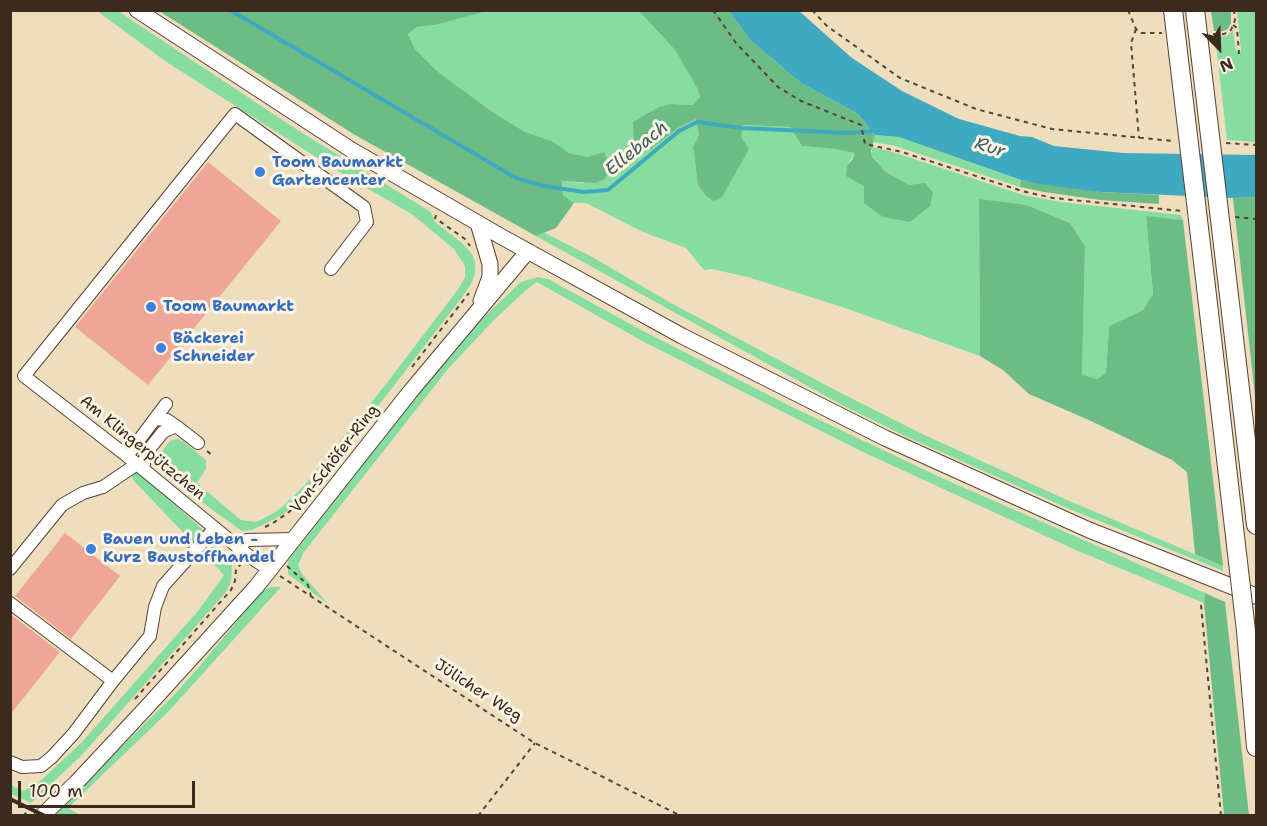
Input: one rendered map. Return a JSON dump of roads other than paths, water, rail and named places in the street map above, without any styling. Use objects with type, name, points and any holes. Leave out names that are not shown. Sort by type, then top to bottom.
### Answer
[{"type":"highway","points":[[1173,10],[1246,632],[1257,747]]},
{"type":"highway","points":[[1195,10],[1257,525]]},
{"type":"main road","points":[[137,10],[350,149],[682,336],[885,438],[1089,530],[1257,596]]},
{"type":"main road","points":[[478,223],[486,249],[490,278],[478,308]]},
{"type":"main road","name":"Von-Schöfer-Ring","points":[[36,812],[76,783],[147,708],[274,565],[478,308],[528,251]]},
{"type":"street","name":"Am Klingerpützchen","points":[[274,565],[250,556],[24,376],[235,114],[364,207],[367,222],[331,269]]},
{"type":"street","points":[[127,456],[165,404]]},
{"type":"street","points":[[155,418],[167,420],[197,438]]},
{"type":"street","points":[[10,569],[62,505],[140,467],[146,453],[163,432],[176,426]]},
{"type":"street","points":[[10,762],[22,767],[41,766],[74,733],[112,681],[150,636],[154,607],[163,586],[215,528]]},
{"type":"street","points":[[239,547],[247,540],[294,539]]},
{"type":"street","points":[[10,603],[112,681]]},
{"type":"water","name":"Rur","points":[[729,11],[799,11],[852,58],[902,91],[959,119],[1020,136],[1032,137],[1054,146],[1123,153],[1256,155],[1256,197],[1100,192],[1045,185],[1021,180],[899,137],[875,135],[858,114],[801,83],[750,40]]},
{"type":"waterway","name":"Ellebach","points":[[230,10],[516,178],[544,186],[584,192],[608,190],[679,131],[697,122],[742,128],[846,133],[876,131]]},
{"type":"railway","points":[[10,799],[45,816]]},
{"type":"place","name":"Toom Baumarkt Gartencenter","points":[[260,172]]},
{"type":"place","name":"Toom Baumarkt","points":[[151,307]]},
{"type":"place","name":"Bäckerei Schneider","points":[[161,348]]},
{"type":"place","name":"Bauen und Leben - Kurz Baustoffhandel","points":[[91,549]]}]
